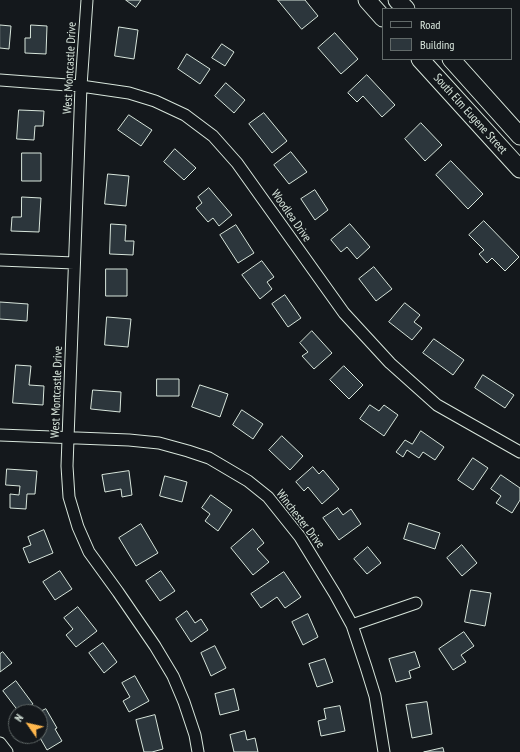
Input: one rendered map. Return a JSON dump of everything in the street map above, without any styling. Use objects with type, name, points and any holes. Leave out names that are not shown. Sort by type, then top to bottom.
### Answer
[{"type":"main road","points":[[367,0],[382,17]]},
{"type":"main road","points":[[398,0],[405,8]]},
{"type":"main road","name":"South Elm Eugene Street","points":[[421,60],[520,169]]},
{"type":"main road","name":"South Elm Eugene Street","points":[[451,60],[520,136]]},
{"type":"street","name":"West Montcastle Drive","points":[[87,0],[81,86],[74,263],[67,466],[69,497],[78,527],[89,552],[155,646],[173,676],[187,709],[195,735],[198,752]]},
{"type":"street","name":"Woodlea Drive","points":[[0,80],[81,86],[129,93],[155,101],[185,115],[213,136],[237,163],[344,314],[390,364],[436,405],[520,452]]},
{"type":"street","points":[[0,260],[74,263]]},
{"type":"street","name":"Winchester Drive","points":[[0,435],[129,440],[159,444],[188,451],[208,458],[248,481],[268,497],[300,537],[336,594],[352,625],[375,696],[384,752]]},
{"type":"street","points":[[352,625],[416,603]]},
{"type":"street","points":[[0,743],[7,752]]},
{"type":"building","points":[[126,0],[141,0],[136,7]]},
{"type":"building","points":[[278,0],[305,0],[318,16],[302,29]]},
{"type":"building","points":[[0,25],[11,26],[9,49],[0,48]]},
{"type":"building","points":[[31,25],[47,26],[46,54],[25,53],[25,38],[30,38]]},
{"type":"building","points":[[119,27],[138,30],[134,59],[115,56]]},
{"type":"building","points":[[335,33],[358,59],[341,74],[318,48]]},
{"type":"building","points":[[222,44],[234,52],[225,66],[212,58]]},
{"type":"building","points":[[187,54],[210,69],[200,84],[178,69]]},
{"type":"building","points":[[367,75],[395,105],[382,117],[363,96],[357,102],[348,93]]},
{"type":"building","points":[[226,83],[245,100],[234,113],[215,96]]},
{"type":"building","points":[[19,110],[44,111],[43,126],[35,126],[34,140],[17,139]]},
{"type":"building","points":[[264,113],[287,141],[272,153],[249,124]]},
{"type":"building","points":[[129,115],[152,130],[141,146],[118,130]]},
{"type":"building","points":[[421,123],[442,145],[425,161],[405,139]]},
{"type":"building","points":[[175,149],[196,168],[184,180],[164,162]]},
{"type":"building","points":[[291,152],[307,172],[289,184],[274,165]]},
{"type":"building","points":[[22,153],[41,153],[41,181],[22,181]]},
{"type":"building","points":[[451,161],[483,194],[468,209],[436,175]]},
{"type":"building","points":[[108,174],[129,176],[126,206],[105,204]]},
{"type":"building","points":[[209,188],[232,215],[219,226],[213,218],[208,222],[196,208],[202,203],[198,197]]},
{"type":"building","points":[[315,190],[328,210],[315,220],[301,199]]},
{"type":"building","points":[[22,197],[41,198],[39,232],[11,231],[12,217],[21,217]]},
{"type":"building","points":[[484,221],[519,257],[505,271],[492,258],[487,263],[479,254],[484,250],[469,235]]},
{"type":"building","points":[[111,224],[126,225],[125,241],[134,241],[133,255],[110,254]]},
{"type":"building","points":[[350,224],[370,247],[357,259],[347,247],[341,252],[331,240]]},
{"type":"building","points":[[236,225],[254,253],[238,263],[220,235]]},
{"type":"building","points":[[262,261],[274,277],[267,282],[272,289],[260,299],[242,275]]},
{"type":"building","points":[[374,267],[392,289],[376,301],[359,279]]},
{"type":"building","points":[[106,269],[127,269],[127,296],[106,296]]},
{"type":"building","points":[[285,295],[301,318],[288,327],[272,304]]},
{"type":"building","points":[[0,302],[28,304],[27,321],[0,319]]},
{"type":"building","points":[[405,303],[420,315],[414,322],[422,328],[412,340],[389,322]]},
{"type":"building","points":[[107,317],[131,319],[128,347],[105,345]]},
{"type":"building","points":[[312,331],[332,353],[314,369],[302,356],[308,352],[300,343]]},
{"type":"building","points":[[434,339],[464,360],[453,375],[423,353]]},
{"type":"building","points":[[16,365],[31,366],[29,385],[44,386],[43,405],[13,403]]},
{"type":"building","points":[[344,366],[363,385],[349,399],[330,380]]},
{"type":"building","points":[[483,375],[514,395],[505,408],[475,388]]},
{"type":"building","points":[[157,379],[179,379],[179,396],[157,396]]},
{"type":"building","points":[[200,385],[228,394],[220,417],[192,407]]},
{"type":"building","points":[[93,390],[121,392],[120,412],[91,409]]},
{"type":"building","points":[[370,405],[379,411],[384,405],[398,415],[384,436],[360,419]]},
{"type":"building","points":[[242,410],[263,424],[253,439],[233,425]]},
{"type":"building","points":[[421,431],[444,447],[435,460],[423,452],[419,458],[407,450],[403,457],[396,452],[405,440],[412,444]]},
{"type":"building","points":[[282,436],[303,456],[290,470],[269,450]]},
{"type":"building","points":[[473,458],[488,468],[473,490],[458,480]]},
{"type":"building","points":[[313,467],[319,474],[323,470],[339,489],[322,504],[308,487],[304,491],[296,482]]},
{"type":"building","points":[[7,469],[37,471],[35,494],[27,494],[26,509],[10,508],[10,494],[19,495],[20,486],[6,485]]},
{"type":"building","points":[[129,471],[132,495],[122,497],[121,489],[105,492],[102,475]]},
{"type":"building","points":[[501,475],[520,488],[520,500],[512,513],[496,503],[501,496],[491,489]]},
{"type":"building","points":[[165,476],[187,482],[182,502],[160,496]]},
{"type":"building","points":[[211,495],[232,510],[218,531],[205,521],[210,514],[202,508]]},
{"type":"building","points":[[338,508],[343,515],[351,509],[361,524],[339,540],[323,518]]},
{"type":"building","points":[[409,523],[440,533],[435,549],[404,539]]},
{"type":"building","points":[[141,524],[158,553],[136,566],[119,538]]},
{"type":"building","points":[[253,529],[264,543],[257,549],[269,562],[253,575],[231,548]]},
{"type":"building","points":[[44,530],[53,553],[29,563],[23,548],[31,545],[28,537]]},
{"type":"building","points":[[462,545],[477,563],[462,576],[447,558]]},
{"type":"building","points":[[368,547],[381,563],[367,574],[354,559]]},
{"type":"building","points":[[60,571],[72,589],[55,600],[43,582]]},
{"type":"building","points":[[161,571],[175,591],[160,601],[146,581]]},
{"type":"building","points":[[284,572],[301,597],[285,608],[277,597],[261,608],[251,594]]},
{"type":"building","points":[[471,590],[491,593],[485,626],[465,622]]},
{"type":"building","points":[[78,607],[97,631],[76,647],[66,635],[73,629],[64,618]]},
{"type":"building","points":[[187,611],[195,623],[201,619],[208,630],[191,642],[176,619]]},
{"type":"building","points":[[308,614],[318,637],[303,645],[292,622]]},
{"type":"building","points":[[464,632],[474,646],[461,655],[466,662],[453,670],[439,649]]},
{"type":"building","points":[[103,643],[117,662],[104,673],[89,653]]},
{"type":"building","points":[[215,646],[226,668],[211,676],[201,653]]},
{"type":"building","points":[[3,652],[12,663],[0,672],[0,654]]},
{"type":"building","points":[[415,652],[420,667],[409,671],[411,678],[396,682],[389,659]]},
{"type":"building","points":[[325,659],[333,682],[317,687],[309,664]]},
{"type":"building","points":[[135,676],[149,701],[129,712],[123,701],[130,697],[122,683]]},
{"type":"building","points":[[16,681],[33,704],[13,704],[3,691]]},
{"type":"building","points":[[234,689],[239,710],[220,715],[215,694]]},
{"type":"building","points":[[427,702],[432,734],[412,738],[406,705]]},
{"type":"building","points":[[340,706],[345,731],[321,736],[318,721],[326,719],[324,709]]},
{"type":"building","points":[[48,712],[57,728],[55,729],[62,741],[47,750],[44,744],[48,744]]},
{"type":"building","points":[[155,715],[163,749],[152,752],[144,752],[136,720]]},
{"type":"building","points":[[245,731],[247,740],[255,738],[258,752],[234,752],[230,735]]},
{"type":"building","points":[[443,748],[444,752],[424,752]]}]
